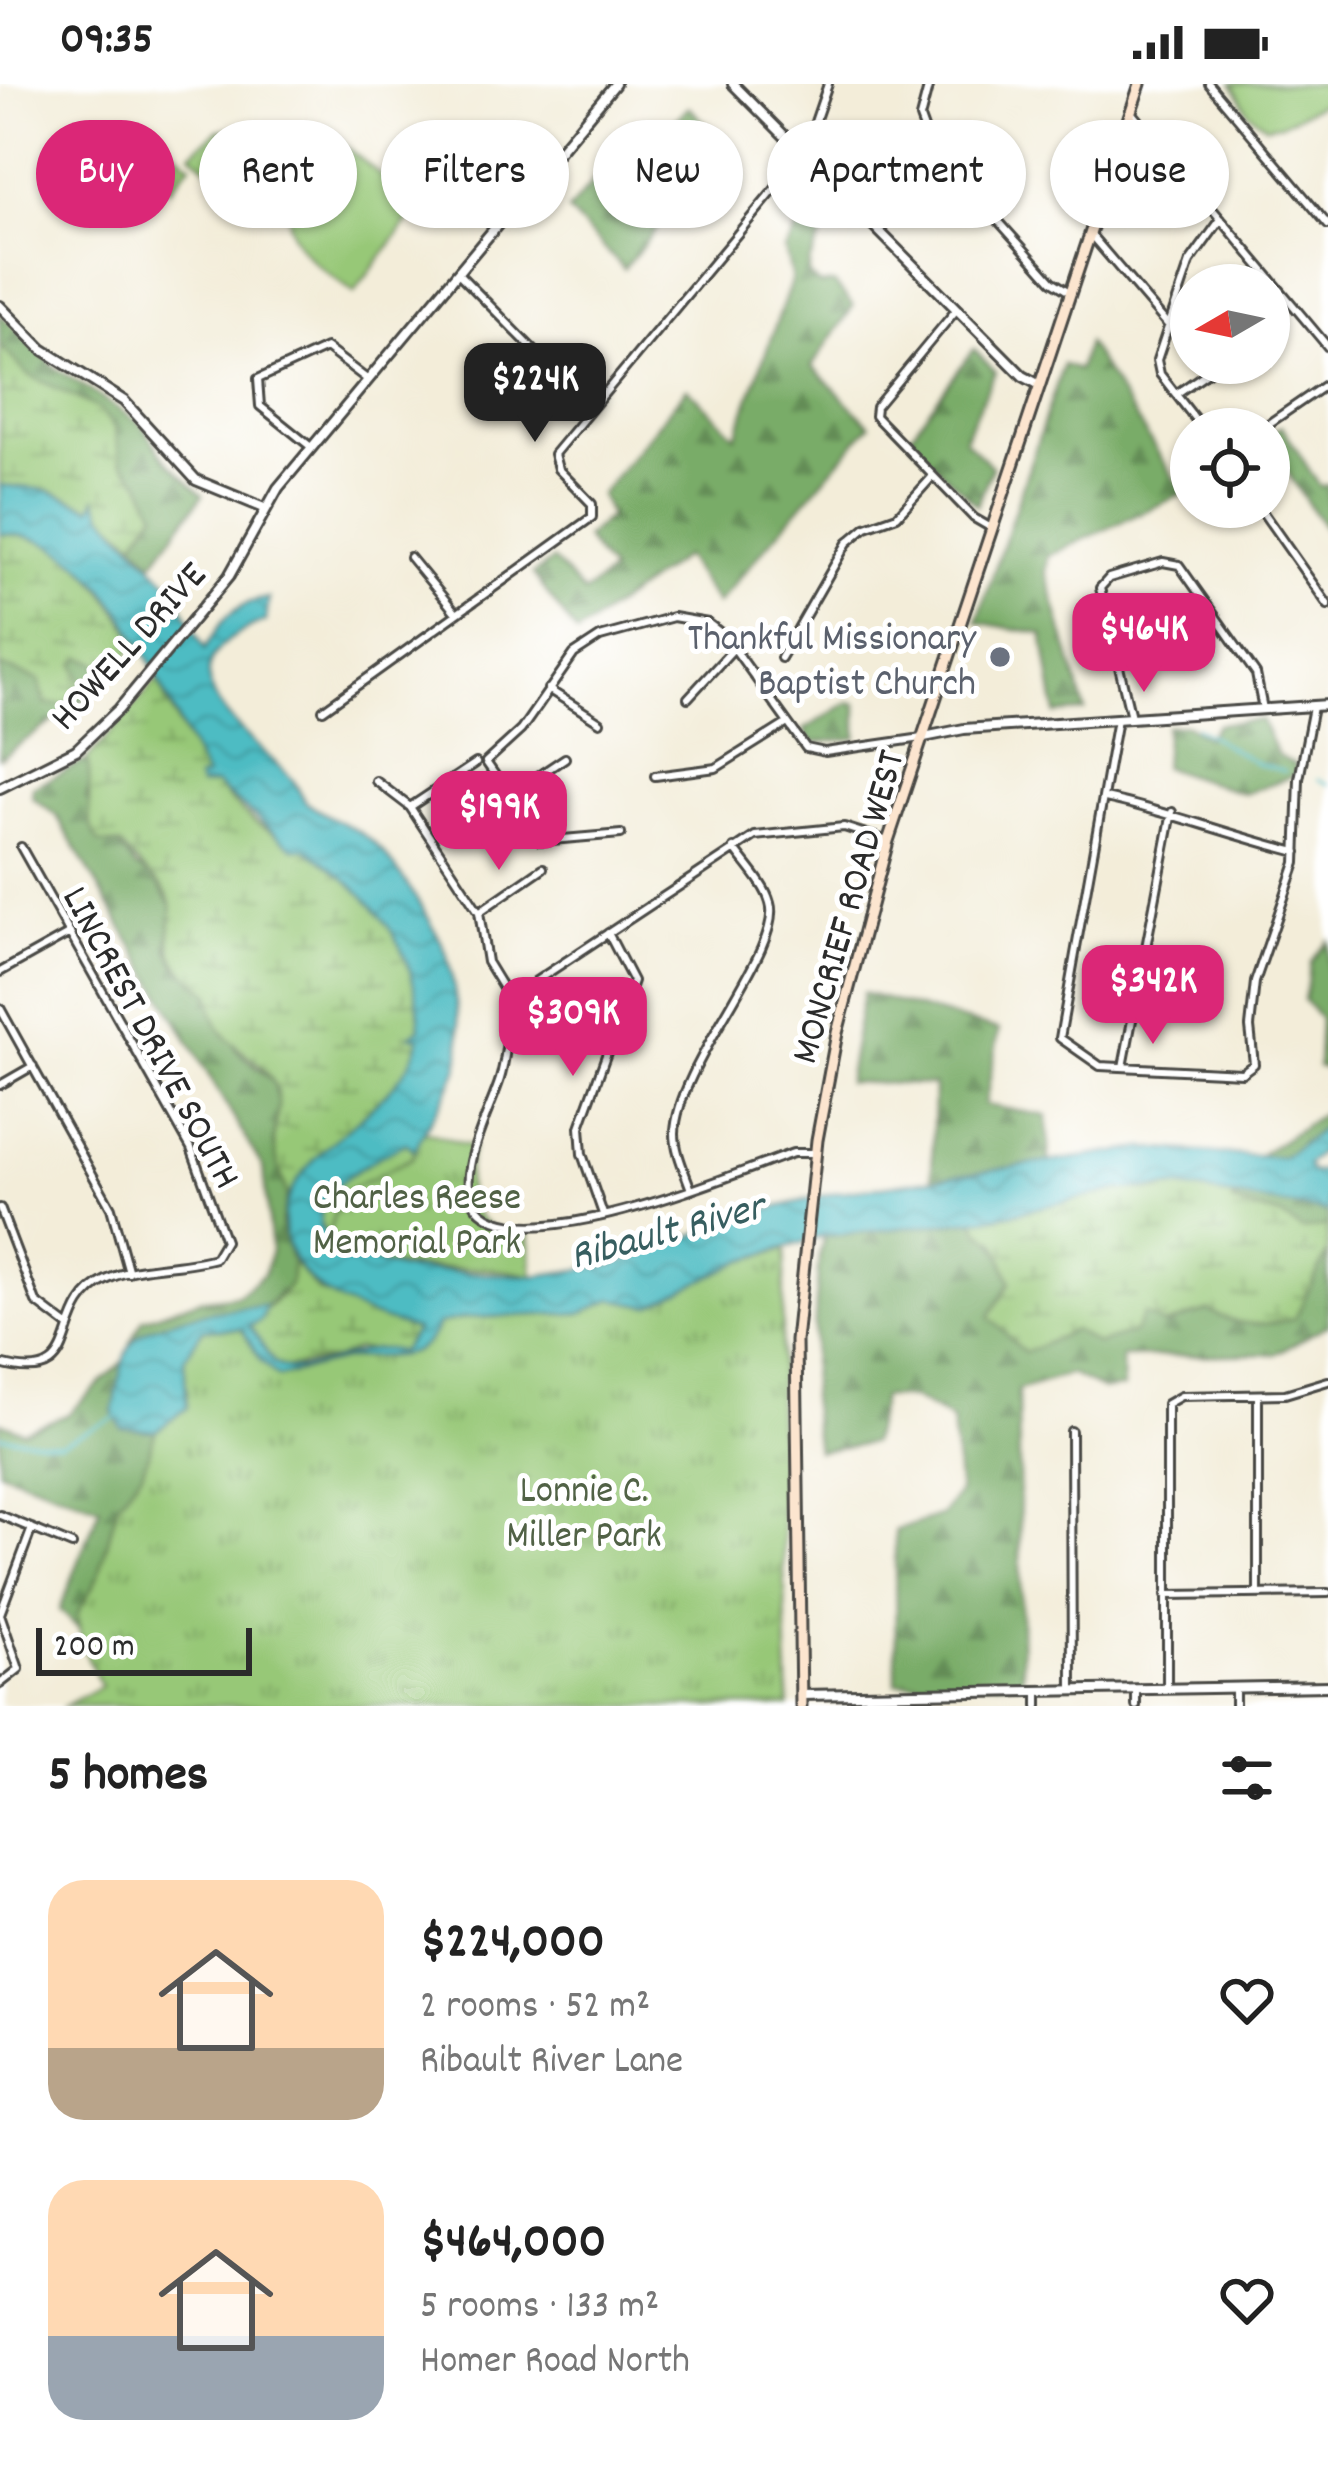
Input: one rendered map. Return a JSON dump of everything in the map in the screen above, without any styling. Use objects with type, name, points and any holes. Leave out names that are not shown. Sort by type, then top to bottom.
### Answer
[{"type":"main road","name":"MONCRIEF ROAD WEST","points":[[801,1700],[795,1409],[810,1190],[845,997],[888,841],[1140,84]]},
{"type":"street","name":"HOWELL DRIVE","points":[[0,788],[76,750],[119,709],[218,589],[245,551],[264,508],[311,447],[615,84]]},
{"type":"street","points":[[734,84],[770,120]]},
{"type":"street","points":[[816,120],[828,84]]},
{"type":"street","points":[[929,84],[920,118],[929,143],[1052,280],[1071,293]]},
{"type":"street","points":[[1209,84],[1328,225]]},
{"type":"street","points":[[1131,112],[1138,120]]},
{"type":"street","points":[[323,710],[592,518],[592,504],[554,459],[767,198]]},
{"type":"street","points":[[878,228],[1023,376],[1040,385]]},
{"type":"street","points":[[1187,408],[1157,369],[1158,354],[1190,262],[1215,228]]},
{"type":"street","points":[[1229,228],[1328,346]]},
{"type":"street","points":[[1090,233],[1168,326]]},
{"type":"street","points":[[458,273],[591,409]]},
{"type":"street","points":[[0,306],[42,349],[137,412],[196,480],[264,508]]},
{"type":"street","points":[[958,309],[875,410],[877,419],[974,518],[993,529]]},
{"type":"street","points":[[311,447],[260,406],[258,379],[326,348],[368,380]]},
{"type":"street","points":[[1290,409],[1328,383]]},
{"type":"street","points":[[1176,394],[1191,384]]},
{"type":"street","points":[[781,658],[847,543],[866,527],[896,516],[933,476]]},
{"type":"street","points":[[1274,528],[1328,605]]},
{"type":"street","points":[[410,557],[456,613]]},
{"type":"street","points":[[1131,717],[1100,588],[1109,578],[1174,563],[1256,674],[1263,709]]},
{"type":"street","points":[[621,835],[545,844],[486,759],[521,730],[568,659],[590,642],[661,619],[708,623],[735,647],[806,748],[825,752],[940,731],[1328,705]]},
{"type":"street","points":[[688,698],[735,647]]},
{"type":"street","points":[[548,689],[600,722]]},
{"type":"street","points":[[1117,718],[1060,1038],[1091,1063],[1242,1073],[1254,1064],[1250,1027],[1255,982],[1297,852],[1299,779],[1313,706]]},
{"type":"street","points":[[655,776],[716,768],[786,724]]},
{"type":"street","points":[[508,796],[565,758]]},
{"type":"street","points":[[410,807],[476,763]]},
{"type":"street","points":[[376,781],[410,807],[479,912],[487,962],[515,1008]]},
{"type":"street","points":[[1104,798],[1172,812],[1231,836],[1297,852]]},
{"type":"street","points":[[1123,1067],[1172,812]]},
{"type":"street","points":[[815,1153],[794,1153],[604,1215],[509,1228],[494,1224],[474,1203],[470,1174],[502,1072],[515,1008],[536,981],[734,848],[766,832],[832,828],[888,841]]},
{"type":"street","name":"LINCREST DRIVE SOUTH","points":[[22,847],[197,1160],[224,1234],[221,1253],[208,1261],[130,1273]]},
{"type":"street","points":[[690,1188],[676,1145],[677,1121],[701,1051],[747,981],[771,910],[734,848]]},
{"type":"street","points":[[479,912],[543,868]]},
{"type":"street","points":[[0,972],[70,933]]},
{"type":"street","points":[[604,1215],[582,1154],[580,1127],[611,1032],[633,987],[631,968],[608,933]]},
{"type":"street","points":[[0,1008],[112,1208],[130,1273],[92,1288],[56,1359],[46,1369],[29,1372],[0,1364]]},
{"type":"street","points":[[0,1085],[33,1066]]},
{"type":"street","points":[[0,1208],[36,1302],[69,1327]]},
{"type":"street","points":[[1167,1688],[1170,1400],[1299,1392],[1328,1381]]},
{"type":"street","points":[[1258,1394],[1258,1594]]},
{"type":"street","points":[[1071,1431],[1072,1690]]},
{"type":"street","points":[[0,1515],[72,1545]]},
{"type":"street","points":[[0,1684],[20,1669],[1,1603],[32,1528]]},
{"type":"street","points":[[1166,1595],[1328,1593]]},
{"type":"street","points":[[801,1700],[1328,1686]]},
{"type":"street","points":[[1235,1688],[1235,1706]]},
{"type":"street","points":[[1136,1689],[1136,1706]]},
{"type":"street","points":[[1038,1691],[1038,1706]]},
{"type":"green space","points":[[1232,84],[1328,84],[1328,100],[1281,124],[1266,126],[1248,112]]},
{"type":"green space","points":[[689,107],[702,120],[676,120]]},
{"type":"green space","points":[[175,151],[191,164],[175,183]]},
{"type":"green space","points":[[357,156],[381,176],[381,228],[403,228],[354,293],[304,252],[291,230],[357,228]]},
{"type":"green space","points":[[593,181],[593,228],[657,228],[624,269],[569,210]]},
{"type":"green space","points":[[798,228],[826,228],[809,263],[809,276],[820,285],[834,283],[853,306],[812,366],[870,425],[717,604],[684,556],[577,634],[533,574],[553,560],[584,593],[611,572],[585,538],[610,516],[600,495],[687,388],[736,436],[792,279],[785,250]]},
{"type":"green space","points":[[0,314],[56,368],[141,424],[166,460],[203,495],[153,563],[134,542],[156,512],[140,481],[121,462],[114,427],[99,409],[27,374],[0,345]]},
{"type":"green space","points":[[1087,343],[1170,471],[1170,499],[1048,556],[1046,572],[1085,711],[1056,714],[1043,634],[977,622],[1063,365],[1078,370]]},
{"type":"green space","points":[[0,345],[27,374],[99,409],[114,427],[121,462],[140,481],[156,512],[134,542],[104,515],[96,500],[93,508],[47,490],[0,485]]},
{"type":"green space","points":[[974,349],[995,372],[964,439],[992,467],[977,505],[908,438]]},
{"type":"green space","points":[[1290,439],[1320,487],[1328,485],[1328,534],[1290,476]]},
{"type":"green space","points":[[0,534],[25,536],[66,554],[99,585],[138,643],[105,680],[97,663],[81,657],[75,664],[82,685],[65,705],[45,704],[39,680],[0,666]]},
{"type":"green space","points":[[81,657],[97,663],[105,680],[95,692],[0,758],[0,666],[39,680]]},
{"type":"green space","points":[[158,679],[186,739],[222,792],[255,822],[328,863],[370,901],[400,946],[417,999],[420,1029],[411,1035],[420,1037],[398,1083],[287,1197],[274,1147],[278,1106],[274,1084],[227,1038],[213,1013],[210,994],[176,960],[170,943],[172,906],[167,894],[121,845],[99,843],[90,822],[87,760]]},
{"type":"green space","points":[[849,702],[857,704],[857,738],[813,743],[804,730]]},
{"type":"green space","points":[[1261,720],[1278,756],[1296,765],[1295,775],[1244,794],[1163,767],[1166,726],[1187,725],[1207,738],[1217,724]]},
{"type":"green space","points":[[87,760],[92,778],[86,798],[136,868],[151,874],[172,906],[168,947],[176,965],[210,994],[237,1051],[273,1081],[281,1111],[273,1142],[287,1197],[281,1224],[292,1261],[290,1285],[266,1306],[196,1315],[132,1340],[143,1319],[198,1300],[238,1295],[264,1274],[271,1251],[263,1168],[57,816],[32,797],[33,787]]},
{"type":"green space","points":[[1328,941],[1328,1069],[1318,1067],[1320,1019],[1304,1000],[1311,962]]},
{"type":"green space","points":[[863,993],[999,1030],[985,1105],[1047,1116],[1049,1163],[932,1181],[934,1085],[847,1082]]},
{"type":"green space","points":[[1328,1110],[1328,1124],[1283,1158],[1258,1156]]},
{"type":"green space","name":"Charles Reese Memorial Park","points":[[421,1130],[473,1147],[467,1182],[473,1209],[493,1227],[529,1233],[533,1276],[376,1262],[327,1239],[340,1194],[412,1158]]},
{"type":"green space","points":[[405,1142],[415,1150],[412,1158],[340,1195],[327,1239],[317,1215],[323,1202],[354,1172]]},
{"type":"green space","points":[[1178,1187],[1233,1194],[1233,1203],[1281,1216],[1302,1230],[1328,1226],[1328,1252],[1295,1318],[1251,1324],[1209,1310],[1165,1325],[1143,1314],[1135,1332],[1097,1344],[1074,1330],[1025,1353],[989,1317],[1011,1282],[996,1242],[980,1232],[975,1220],[1119,1190]]},
{"type":"green space","points":[[1233,1194],[1328,1212],[1328,1226],[1302,1231],[1281,1216],[1233,1203]]},
{"type":"green space","points":[[975,1220],[1003,1261],[1025,1352],[1074,1329],[1143,1313],[1165,1325],[1209,1310],[1251,1324],[1295,1317],[1328,1252],[1328,1325],[1275,1354],[1122,1357],[1123,1388],[1104,1390],[1070,1374],[1018,1390],[1022,1682],[896,1683],[895,1531],[942,1515],[959,1492],[952,1421],[913,1398],[882,1397],[871,1443],[817,1451],[810,1397],[819,1257],[825,1236]]},
{"type":"green space","name":"Lonnie C. Miller Park","points":[[786,1249],[778,1407],[789,1706],[65,1706],[101,1686],[82,1645],[77,1615],[99,1575],[118,1503],[142,1472],[156,1431],[187,1408],[184,1359],[203,1329],[242,1329],[260,1360],[279,1377],[346,1359],[404,1355],[423,1346],[439,1324],[464,1318],[581,1313],[613,1299],[650,1305],[744,1260]]},
{"type":"green space","points":[[292,1261],[318,1291],[417,1330],[400,1352],[356,1349],[336,1359],[285,1368],[274,1362],[249,1327],[290,1285]]},
{"type":"green space","points":[[125,1360],[113,1412],[122,1428],[156,1431],[142,1472],[118,1503],[99,1575],[77,1615],[79,1629],[60,1610],[100,1507],[0,1471],[0,1422],[23,1431],[67,1415]]},
{"type":"water","points":[[0,485],[47,490],[92,508],[96,499],[104,515],[171,585],[205,649],[229,615],[269,598],[266,621],[230,639],[212,658],[209,678],[216,699],[292,779],[306,802],[365,836],[383,852],[443,945],[456,1003],[459,1063],[415,1150],[406,1143],[383,1155],[350,1175],[322,1201],[320,1228],[352,1257],[401,1269],[534,1276],[612,1265],[753,1213],[834,1193],[1144,1148],[1283,1158],[1328,1124],[1328,1144],[1307,1165],[1311,1172],[1328,1171],[1328,1212],[1178,1187],[1119,1190],[991,1218],[825,1236],[744,1260],[650,1306],[613,1299],[581,1313],[464,1318],[439,1324],[414,1351],[346,1359],[278,1377],[260,1360],[242,1329],[203,1329],[184,1359],[187,1408],[156,1431],[122,1428],[113,1412],[130,1346],[139,1336],[171,1321],[266,1306],[261,1320],[249,1327],[274,1361],[290,1369],[370,1350],[400,1352],[416,1330],[339,1301],[307,1277],[287,1242],[285,1212],[294,1186],[313,1161],[408,1066],[420,1038],[410,1035],[420,1029],[417,999],[410,971],[387,924],[352,885],[306,849],[293,848],[215,784],[200,786],[197,779],[206,776],[128,624],[103,588],[74,559],[40,540],[0,534]]},
{"type":"waterway","points":[[1195,727],[1258,764],[1285,771]]},
{"type":"waterway","points":[[1318,779],[1328,784]]},
{"type":"waterway","points":[[0,1436],[60,1443],[117,1417]]},
{"type":"place","name":"Thankful Missionary Baptist Church","points":[[1000,657]]},
{"type":"water label","name":"Ribault River","points":[[666,1228]]}]
